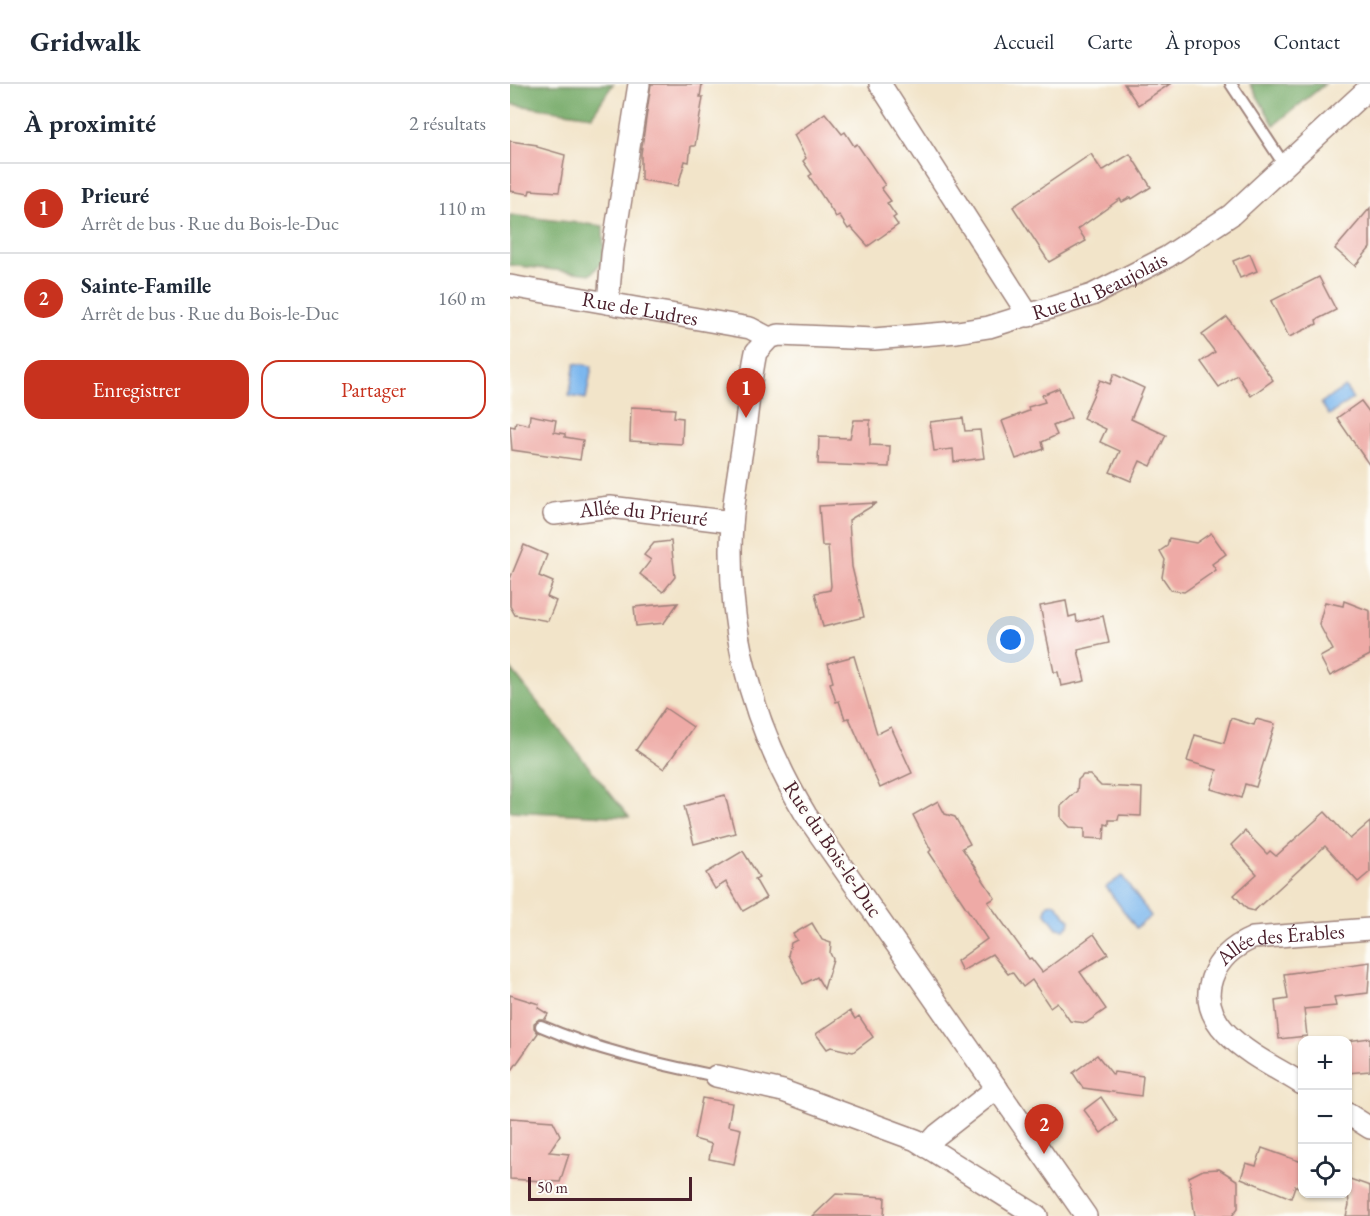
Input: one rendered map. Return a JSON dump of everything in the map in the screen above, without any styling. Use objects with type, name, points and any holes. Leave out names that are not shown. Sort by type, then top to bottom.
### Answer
[{"type":"street","points":[[608,303],[612,255],[639,84]]},
{"type":"street","points":[[880,84],[1029,316]]},
{"type":"street","name":"Rue du Beaujolais","points":[[769,338],[788,334],[874,339],[989,327],[1098,292],[1167,256],[1231,214],[1370,87]]},
{"type":"street","name":"Rue de Ludres","points":[[510,286],[750,328],[769,338]]},
{"type":"street","name":"Rue du Bois-le-Duc","points":[[769,338],[759,347],[755,359],[732,522],[732,588],[750,692],[773,755],[806,815],[1086,1216]]},
{"type":"street","name":"Allée du Prieuré","points":[[554,514],[610,507],[732,522]]},
{"type":"street","name":"Allée des Érables","points":[[1298,1081],[1234,1040],[1215,1020],[1210,1008],[1210,983],[1224,957],[1238,944],[1253,938],[1370,928]]},
{"type":"street","points":[[716,1076],[783,1091],[890,1129],[926,1146],[1037,1216]]},
{"type":"street","points":[[926,1146],[936,1135],[997,1088]]},
{"type":"street","points":[[1352,1117],[1370,1128]]},
{"type":"lane","points":[[1231,84],[1285,166]]},
{"type":"lane","points":[[542,1026],[568,1038],[716,1076]]},
{"type":"green space","points":[[510,84],[613,84],[592,116],[510,104]]},
{"type":"green space","points":[[1250,84],[1325,84],[1274,125]]},
{"type":"green space","points":[[510,215],[603,226],[604,260],[591,274],[510,265]]},
{"type":"green space","points":[[510,668],[629,817],[510,811]]},
{"type":"water","points":[[575,363],[592,366],[586,399],[569,396]]},
{"type":"water","points":[[1345,387],[1353,399],[1329,415],[1321,403]]},
{"type":"water","points":[[1122,876],[1151,916],[1136,928],[1106,887]]},
{"type":"water","points":[[1055,903],[1070,920],[1069,925],[1064,929],[1057,928],[1045,912],[1048,904]]},
{"type":"building","points":[[651,84],[702,84],[700,97],[703,97],[695,146],[691,146],[689,162],[685,161],[678,186],[641,180],[641,154]]},
{"type":"building","points":[[1124,84],[1170,84],[1138,105]]},
{"type":"building","points":[[825,113],[842,134],[845,132],[854,146],[857,144],[885,185],[881,188],[891,201],[887,203],[896,216],[893,218],[898,225],[868,246],[851,227],[848,229],[839,215],[836,217],[809,176],[812,174],[803,161],[806,158],[794,135]]},
{"type":"building","points":[[510,141],[537,145],[537,147],[565,155],[559,192],[530,190],[529,194],[510,191]]},
{"type":"building","points":[[1091,154],[1102,171],[1130,154],[1151,187],[1132,199],[1131,197],[1122,202],[1120,199],[1078,229],[1086,241],[1049,262],[1013,207]]},
{"type":"building","points":[[1370,208],[1370,248],[1355,266],[1335,249]]},
{"type":"building","points":[[1250,254],[1257,271],[1240,278],[1233,261]]},
{"type":"building","points":[[1319,277],[1336,310],[1316,320],[1317,324],[1289,337],[1271,301]]},
{"type":"building","points":[[1227,317],[1273,380],[1251,396],[1237,375],[1219,387],[1201,362],[1215,352],[1202,335]]},
{"type":"building","points":[[1114,374],[1144,388],[1131,419],[1166,435],[1151,466],[1140,461],[1131,481],[1110,472],[1120,451],[1100,442],[1106,429],[1083,418],[1100,380],[1110,384]]},
{"type":"building","points":[[1059,388],[1071,418],[1053,426],[1057,435],[1042,442],[1044,449],[1016,459],[1002,421],[1029,411],[1028,407],[1045,402],[1042,395]]},
{"type":"building","points":[[1361,401],[1370,413],[1370,466],[1337,418]]},
{"type":"building","points":[[631,407],[675,409],[674,417],[683,418],[682,444],[630,441]]},
{"type":"building","points":[[530,415],[556,420],[554,432],[565,434],[565,437],[583,440],[580,460],[512,450],[510,426],[515,427],[516,422],[529,425]]},
{"type":"building","points":[[963,418],[965,431],[980,430],[984,458],[954,462],[953,449],[934,451],[930,422]]},
{"type":"building","points":[[854,420],[870,420],[870,445],[890,446],[889,467],[818,464],[819,437],[850,438]]},
{"type":"building","points":[[877,503],[849,520],[852,567],[864,617],[823,627],[815,593],[830,590],[831,586],[828,546],[822,546],[819,506]]},
{"type":"building","points":[[1211,533],[1226,554],[1212,564],[1216,570],[1184,592],[1171,590],[1162,577],[1165,560],[1160,551],[1167,546],[1169,538],[1196,543]]},
{"type":"building","points":[[671,541],[675,577],[663,592],[640,574],[651,560],[644,555],[654,543]]},
{"type":"building","points":[[524,545],[547,555],[539,576],[553,582],[547,597],[556,601],[548,621],[515,615],[510,606],[510,579]]},
{"type":"building","points":[[1066,601],[1069,617],[1076,615],[1077,622],[1103,616],[1109,643],[1078,650],[1085,681],[1061,686],[1058,672],[1054,672],[1040,606]]},
{"type":"building","points":[[1344,601],[1370,611],[1370,655],[1330,676],[1320,657],[1333,650],[1319,624],[1325,602],[1343,606]]},
{"type":"building","points":[[678,603],[664,623],[636,626],[634,607]]},
{"type":"building","points":[[854,656],[877,734],[891,727],[912,773],[880,788],[849,718],[845,719],[839,701],[836,702],[830,683],[833,682],[828,663]]},
{"type":"building","points":[[665,708],[693,727],[664,769],[636,750]]},
{"type":"building","points":[[1231,718],[1254,725],[1256,719],[1275,724],[1256,787],[1245,784],[1241,798],[1211,789],[1217,770],[1187,761],[1195,735],[1224,743]]},
{"type":"building","points":[[1083,775],[1090,775],[1101,786],[1142,788],[1141,816],[1119,815],[1118,820],[1109,820],[1109,825],[1105,824],[1104,839],[1085,838],[1085,828],[1070,827],[1061,818],[1061,806],[1077,791],[1078,780]]},
{"type":"building","points":[[725,795],[735,833],[694,844],[684,806]]},
{"type":"building","points":[[938,801],[945,814],[955,817],[970,844],[962,848],[995,898],[988,902],[1029,959],[1031,958],[1042,972],[1094,934],[1108,954],[1080,972],[1106,1009],[1086,1023],[1070,1021],[1057,1002],[1050,1007],[1032,980],[1023,987],[1012,972],[1008,974],[992,954],[962,971],[957,961],[987,939],[929,852],[931,850],[913,815]]},
{"type":"building","points":[[1325,812],[1350,839],[1370,822],[1370,872],[1358,882],[1325,846],[1254,911],[1247,909],[1234,895],[1257,874],[1231,845],[1245,831],[1267,854],[1270,851],[1276,856]]},
{"type":"building","points":[[743,851],[759,877],[755,879],[766,898],[743,911],[726,882],[715,889],[706,873]]},
{"type":"building","points":[[812,923],[822,940],[831,943],[830,953],[833,959],[824,989],[817,977],[803,984],[788,955],[791,943],[797,940],[793,934]]},
{"type":"building","points":[[1370,962],[1368,993],[1334,997],[1336,1006],[1304,1009],[1307,1036],[1279,1039],[1275,1001],[1288,999],[1284,974]]},
{"type":"building","points":[[510,995],[539,1004],[538,1008],[548,1014],[545,1019],[539,1019],[534,1023],[534,1028],[538,1033],[510,1073]]},
{"type":"building","points":[[850,1011],[855,1019],[859,1016],[873,1037],[853,1052],[831,1047],[827,1049],[816,1034]]},
{"type":"building","points":[[1370,1038],[1370,1071],[1352,1073],[1352,1040]]},
{"type":"building","points":[[1097,1055],[1113,1075],[1114,1072],[1143,1076],[1141,1096],[1083,1088],[1073,1073]]},
{"type":"building","points":[[1101,1097],[1117,1121],[1101,1133],[1084,1110]]},
{"type":"building","points":[[702,1098],[732,1103],[728,1126],[741,1129],[734,1164],[709,1159],[712,1144],[694,1139]]},
{"type":"building","points":[[510,1118],[553,1121],[560,1135],[549,1152],[569,1154],[560,1182],[510,1179]]},
{"type":"building","points":[[1262,1148],[1298,1161],[1298,1187],[1295,1186],[1291,1198],[1241,1178],[1246,1163],[1256,1166]]},
{"type":"building","points":[[1219,1169],[1238,1181],[1238,1208],[1232,1216],[1195,1216],[1189,1177],[1203,1170]]},
{"type":"building","points":[[1352,1180],[1370,1186],[1370,1216],[1346,1216],[1348,1198],[1352,1198]]},
{"type":"building","points":[[836,1194],[885,1197],[884,1216],[813,1216]]},
{"type":"place","name":"Prieuré","points":[[746,418]]},
{"type":"place","name":"Sainte-Famille","points":[[1044,1154]]}]
